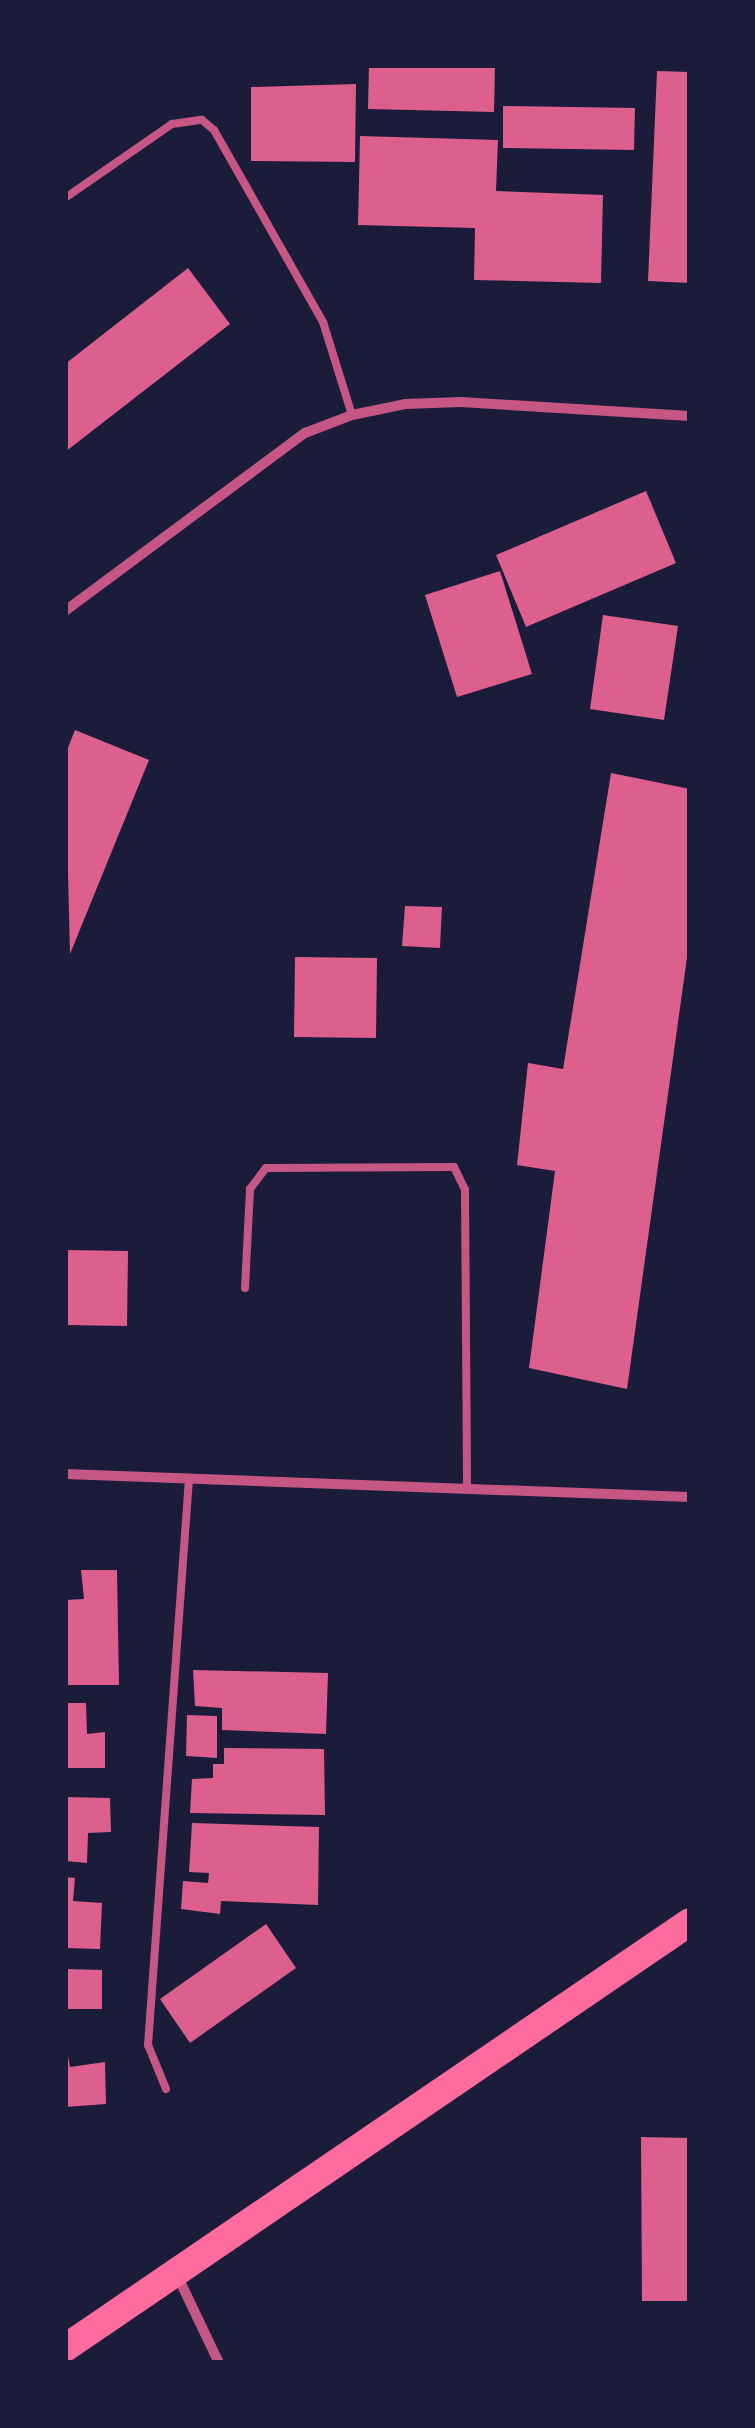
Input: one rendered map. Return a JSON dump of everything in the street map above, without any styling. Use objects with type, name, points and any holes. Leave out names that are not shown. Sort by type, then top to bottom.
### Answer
[{"type":"highway","points":[[65,2348],[174,2270],[690,1922]]},
{"type":"street","points":[[65,611],[305,433],[352,415],[404,404],[461,402],[690,416]]},
{"type":"street","points":[[65,1474],[690,1496]]},
{"type":"street","points":[[174,2270],[219,2363]]},
{"type":"lane","points":[[65,198],[172,124],[202,120],[214,130],[323,322],[352,415]]},
{"type":"lane","points":[[246,1288],[250,1190],[266,1168],[454,1167],[465,1190],[467,1488]]},
{"type":"lane","points":[[166,2089],[148,2046],[189,1478]]},
{"type":"building","points":[[369,65],[495,67],[494,112],[368,109]]},
{"type":"building","points":[[657,71],[690,72],[690,283],[648,281]]},
{"type":"building","points":[[356,84],[355,162],[251,161],[251,87]]},
{"type":"building","points":[[503,106],[635,108],[634,150],[503,148]]},
{"type":"building","points":[[360,136],[498,140],[496,191],[603,195],[601,283],[474,280],[475,228],[358,225]]},
{"type":"building","points":[[188,268],[230,324],[65,452],[65,364]]},
{"type":"building","points":[[646,491],[676,563],[526,627],[496,555]]},
{"type":"building","points":[[500,571],[532,674],[457,697],[425,595]]},
{"type":"building","points":[[603,615],[678,626],[664,720],[590,709]]},
{"type":"building","points":[[75,730],[149,760],[70,954],[65,755]]},
{"type":"building","points":[[611,773],[690,789],[690,936],[627,1389],[529,1368],[555,1171],[517,1165],[528,1063],[563,1069]]},
{"type":"building","points":[[405,906],[442,907],[440,948],[402,946]]},
{"type":"building","points":[[295,957],[377,958],[376,1038],[294,1037]]},
{"type":"building","points":[[65,1250],[128,1251],[127,1326],[65,1325]]},
{"type":"building","points":[[81,1570],[117,1570],[119,1685],[65,1685],[65,1600],[84,1599]]},
{"type":"building","points":[[193,1670],[328,1673],[326,1734],[222,1730],[222,1708],[195,1706]]},
{"type":"building","points":[[65,1703],[86,1703],[87,1734],[105,1732],[105,1768],[65,1768]]},
{"type":"building","points":[[187,1715],[217,1716],[217,1758],[186,1756]]},
{"type":"building","points":[[224,1748],[324,1749],[325,1815],[190,1813],[192,1779],[213,1778],[213,1764],[224,1764]]},
{"type":"building","points":[[65,1797],[110,1798],[111,1832],[88,1833],[87,1863],[65,1861]]},
{"type":"building","points":[[192,1823],[319,1827],[318,1905],[221,1901],[220,1914],[181,1909],[183,1881],[208,1883],[209,1873],[189,1872]]},
{"type":"building","points":[[65,1877],[75,1878],[73,1901],[102,1903],[100,1949],[65,1948]]},
{"type":"building","points":[[266,1924],[296,1968],[190,2043],[160,1999]]},
{"type":"building","points":[[65,1969],[102,1970],[102,2009],[65,2009]]},
{"type":"building","points":[[67,2050],[70,2067],[105,2062],[106,2104],[65,2107]]},
{"type":"building","points":[[641,2137],[690,2138],[690,2301],[642,2301]]}]
